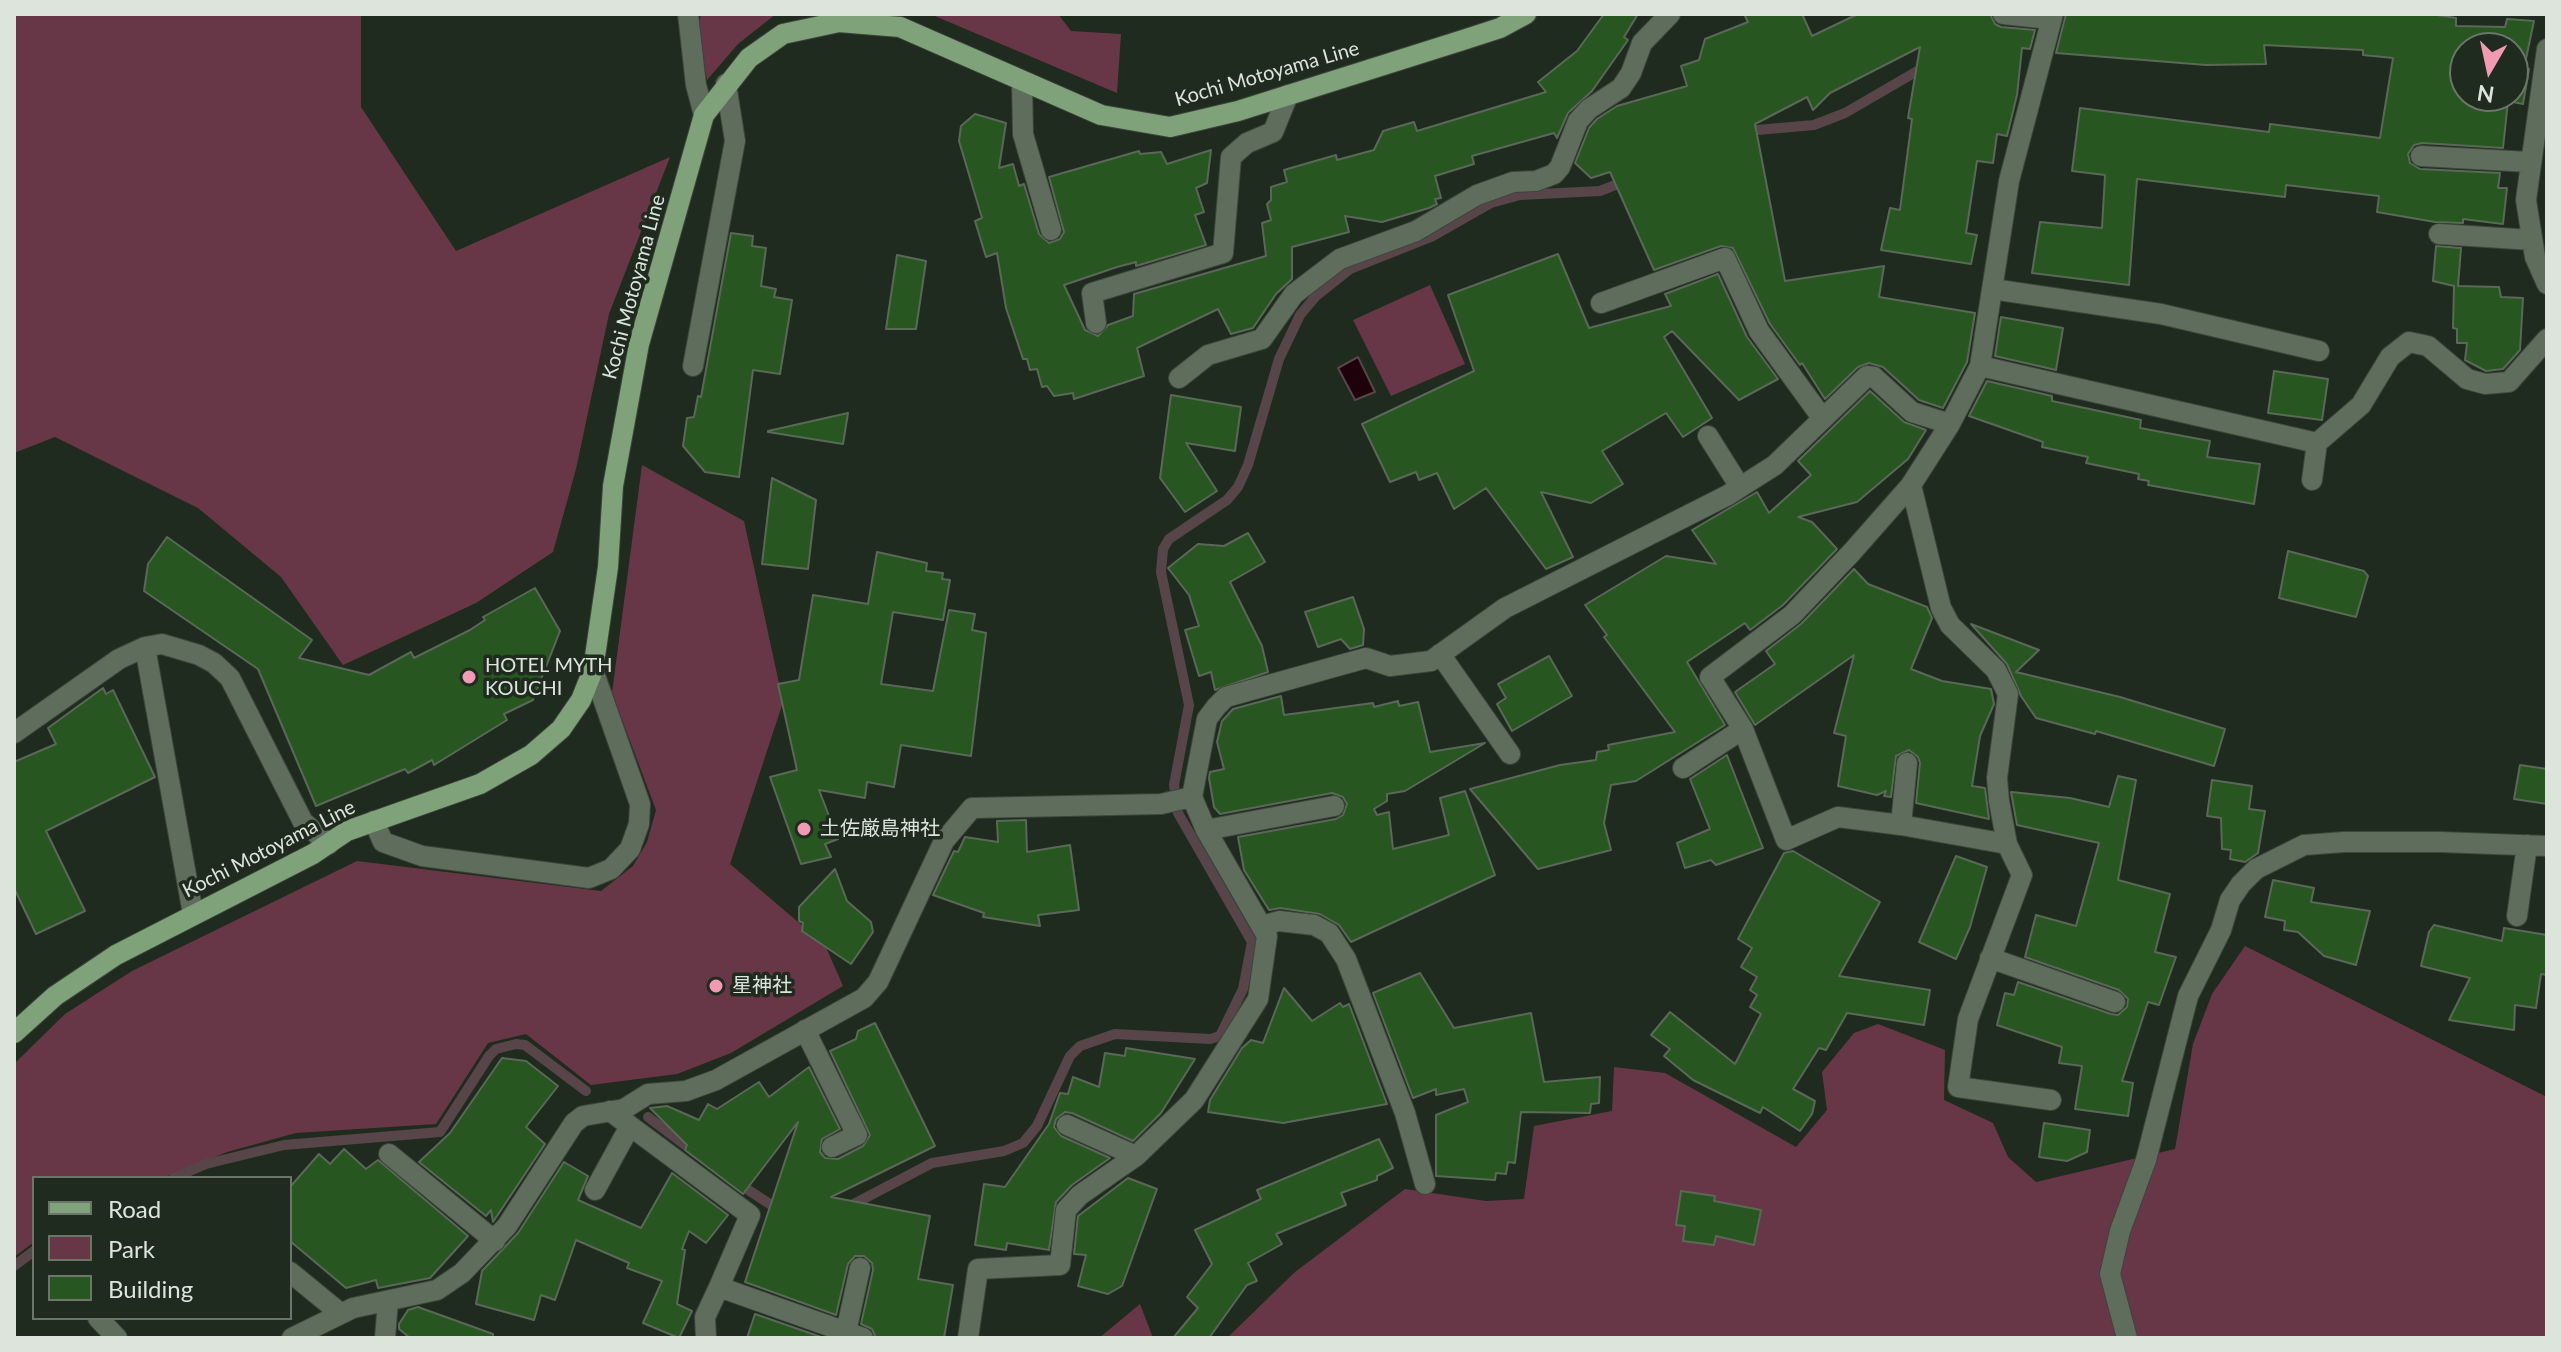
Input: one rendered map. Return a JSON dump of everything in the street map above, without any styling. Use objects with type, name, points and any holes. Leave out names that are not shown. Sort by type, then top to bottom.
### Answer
[{"type":"main road","name":"Kochi Motoyama Line","points":[[14,1033],[82,976],[193,914],[329,844],[347,831],[480,784],[531,755],[561,729],[581,700],[593,670],[608,567],[613,486],[639,344],[704,115],[749,58],[783,34],[839,22],[894,20],[1022,83],[1101,115],[1170,127],[1288,95],[1500,28],[1526,14]]},
{"type":"street","points":[[688,14],[696,85],[704,115]]},
{"type":"street","points":[[1179,378],[1208,355],[1262,339],[1294,294],[1340,259],[1416,231],[1477,195],[1513,182],[1536,181],[1554,174],[1560,167],[1578,121],[1589,109],[1621,88],[1631,73],[1642,43],[1670,14]]},
{"type":"street","points":[[2003,14],[2027,19],[2051,16],[2009,181],[1980,366],[1950,424],[1911,485],[1792,615],[1710,677],[1743,729],[1786,840],[1838,817],[2007,844]]},
{"type":"street","points":[[2547,49],[2543,117],[2529,162],[2526,200],[2532,240],[2547,284]]},
{"type":"street","points":[[1022,83],[1023,134],[1051,230]]},
{"type":"street","points":[[693,366],[735,141],[726,84]]},
{"type":"street","points":[[1096,323],[1092,293],[1223,253],[1231,157],[1247,143],[1273,132],[1288,95]]},
{"type":"street","points":[[2421,156],[2529,162]]},
{"type":"street","points":[[2439,234],[2532,240]]},
{"type":"street","points":[[1601,303],[1725,258],[1759,331],[1823,419]]},
{"type":"street","points":[[1992,289],[2161,314],[2319,351]]},
{"type":"street","points":[[2312,480],[2317,443],[2361,405],[2390,357],[2409,342],[2428,346],[2467,379],[2485,384],[2509,382],[2547,339]]},
{"type":"street","points":[[1980,366],[2317,443]]},
{"type":"street","points":[[968,1338],[978,1269],[1060,1265],[1066,1210],[1080,1195],[1136,1156],[1194,1100],[1258,999],[1267,936],[1206,830],[1192,797],[1207,719],[1226,697],[1366,658],[1390,666],[1412,665],[1440,654],[1505,608],[1740,487],[1775,465],[1867,376],[1874,377],[1912,412],[1950,424]]},
{"type":"street","points":[[1708,436],[1740,487]]},
{"type":"street","points":[[1911,485],[1941,608],[1950,625],[1996,670],[2008,694],[1997,778],[2007,844],[2022,875],[1968,1019],[1958,1087],[2051,1100]]},
{"type":"street","points":[[14,733],[119,659],[145,647],[162,644],[199,655],[214,663],[230,678],[303,822],[329,844]]},
{"type":"street","points":[[145,647],[193,914]]},
{"type":"street","points":[[1440,654],[1510,754]]},
{"type":"street","points":[[374,821],[383,842],[422,856],[589,878],[611,869],[630,849],[639,824],[640,804],[593,670]]},
{"type":"street","points":[[1683,768],[1743,729]]},
{"type":"street","points":[[1901,825],[1907,763]]},
{"type":"street","points":[[292,1338],[340,1313],[437,1290],[462,1273],[495,1241],[574,1123],[591,1113],[624,1109],[648,1094],[686,1091],[716,1080],[864,998],[878,982],[944,841],[972,808],[1161,804],[1192,797]]},
{"type":"street","points":[[1206,830],[1334,806]]},
{"type":"street","points":[[2127,1338],[2111,1288],[2110,1274],[2120,1231],[2146,1160],[2188,996],[2221,930],[2230,900],[2241,884],[2256,869],[2304,845],[2368,842],[2537,846],[2517,916]]},
{"type":"street","points":[[1262,926],[1279,921],[1314,925],[1329,933],[1346,959],[1405,1113],[1425,1184]]},
{"type":"street","points":[[1990,958],[2115,1002]]},
{"type":"street","points":[[805,1030],[857,1135],[832,1147]]},
{"type":"street","points":[[610,1111],[750,1215],[705,1317],[706,1338]]},
{"type":"street","points":[[1067,1125],[1136,1156]]},
{"type":"street","points":[[595,1190],[630,1126]]},
{"type":"street","points":[[389,1154],[495,1241]]},
{"type":"street","points":[[719,1287],[854,1335],[860,1268]]},
{"type":"street","points":[[292,1274],[340,1313]]},
{"type":"street","points":[[385,1338],[388,1301]]},
{"type":"street","points":[[100,1320],[117,1338]]},
{"type":"green space","points":[[14,14],[361,14],[361,107],[456,251],[670,157],[609,314],[576,469],[553,552],[476,603],[343,665],[281,577],[198,508],[55,437],[14,453]]},
{"type":"green space","points":[[701,14],[776,14],[738,44],[707,80],[698,30]]},
{"type":"green space","points":[[930,14],[1058,14],[1071,31],[1121,34],[1117,93]]},
{"type":"green space","points":[[1430,285],[1465,364],[1391,396],[1353,320]]},
{"type":"green space","points":[[642,465],[744,521],[783,702],[730,864],[825,945],[843,986],[731,1053],[677,1074],[591,1085],[526,1034],[488,1043],[436,1124],[296,1133],[227,1152],[168,1176],[32,1176],[32,1244],[14,1257],[14,1064],[65,1014],[132,971],[357,861],[601,891],[633,866],[647,842],[656,810],[612,693]]},
{"type":"green space","points":[[2245,946],[2547,1097],[2547,1338],[1227,1338],[1295,1272],[1405,1189],[1486,1201],[1524,1199],[1534,1126],[1612,1111],[1614,1067],[1665,1073],[1796,1147],[1827,1110],[1822,1072],[1854,1033],[1878,1024],[1945,1050],[1944,1100],[1993,1123],[2008,1157],[2036,1182],[2175,1149],[2193,1044],[2212,994]]},
{"type":"green space","points":[[1140,1304],[1153,1338],[1099,1338]]},
{"type":"shaded area","points":[[1358,357],[1375,392],[1355,400],[1338,368]]},
{"type":"building","points":[[1604,14],[1638,14],[1624,37],[1628,40],[1592,91],[1568,113],[1557,138],[1554,133],[1472,156],[1474,164],[1435,176],[1441,198],[1435,199],[1437,204],[1429,208],[1382,222],[1345,216],[1349,232],[1292,247],[1292,279],[1276,294],[1253,328],[1231,334],[1218,309],[1137,348],[1144,376],[1074,399],[1073,393],[1054,396],[1047,386],[1042,387],[1037,369],[1030,370],[1027,359],[1023,359],[1006,308],[997,253],[986,257],[975,221],[982,218],[959,141],[961,126],[975,114],[1006,123],[999,168],[1013,164],[1019,186],[1024,184],[1039,234],[1049,243],[1060,239],[1064,232],[1049,177],[1139,151],[1140,154],[1161,152],[1167,164],[1211,150],[1207,183],[1196,188],[1204,212],[1195,215],[1206,245],[1136,266],[1136,262],[1117,267],[1064,285],[1085,330],[1098,336],[1108,325],[1133,316],[1134,294],[1266,256],[1262,223],[1271,220],[1267,204],[1271,200],[1271,187],[1287,182],[1284,170],[1336,155],[1337,160],[1374,150],[1383,131],[1414,122],[1417,131],[1546,92],[1538,82],[1577,51]]},
{"type":"building","points":[[1744,14],[1802,14],[1812,36],[1858,14],[1990,14],[1995,24],[2001,27],[2035,30],[2030,49],[2022,48],[2017,95],[2007,136],[1997,134],[1993,163],[1977,161],[1966,233],[1977,235],[1971,264],[1881,250],[1890,208],[1900,210],[1912,119],[1908,118],[1920,47],[1830,93],[1813,110],[1807,97],[1755,124],[1785,281],[1884,266],[1879,297],[1975,313],[1967,362],[1943,408],[1919,400],[1883,367],[1869,363],[1858,367],[1825,399],[1802,363],[1800,365],[1770,324],[1733,248],[1721,246],[1654,270],[1610,172],[1591,178],[1575,163],[1589,128],[1597,119],[1617,106],[1687,86],[1681,66],[1699,60],[1705,39],[1748,22]]},
{"type":"building","points":[[2066,14],[2431,14],[2456,18],[2456,26],[2505,27],[2507,19],[2534,21],[2529,44],[2529,32],[2449,32],[2449,112],[2507,112],[2503,148],[2422,143],[2414,145],[2408,154],[2410,163],[2420,169],[2500,173],[2498,188],[2507,188],[2503,224],[2463,219],[2463,223],[2435,222],[2377,212],[2379,196],[2286,185],[2285,197],[2137,179],[2129,285],[2032,273],[2040,222],[2102,228],[2105,175],[2072,171],[2080,108],[2269,132],[2270,124],[2380,138],[2393,58],[2363,55],[2363,50],[2264,45],[2266,64],[2206,65],[2056,53]]},
{"type":"building","points":[[731,233],[753,236],[752,246],[766,248],[761,286],[776,289],[774,297],[792,300],[780,374],[753,370],[739,477],[705,472],[683,446],[687,418],[694,417],[698,396],[701,397]]},
{"type":"building","points":[[2436,246],[2461,248],[2458,286],[2499,287],[2501,297],[2523,298],[2520,350],[2503,369],[2486,371],[2465,360],[2467,343],[2457,343],[2457,329],[2453,328],[2454,286],[2433,281]]},
{"type":"building","points":[[1558,254],[1589,328],[1671,306],[1665,294],[1718,274],[1747,337],[1778,379],[1739,400],[1672,331],[1664,337],[1712,418],[1683,437],[1666,413],[1602,451],[1623,484],[1591,503],[1541,492],[1573,557],[1546,569],[1486,488],[1454,509],[1437,473],[1419,480],[1416,472],[1390,482],[1362,424],[1474,371],[1448,295]]},
{"type":"building","points":[[897,255],[926,261],[916,329],[886,329]]},
{"type":"building","points":[[2001,317],[2063,328],[2056,370],[1995,356]]},
{"type":"building","points":[[2274,371],[2328,379],[2322,420],[2268,413]]},
{"type":"building","points":[[1987,381],[2052,396],[2052,401],[2141,420],[2140,428],[2210,441],[2207,457],[2260,464],[2254,504],[2148,485],[2149,481],[2138,479],[2139,474],[2086,463],[2088,457],[2042,447],[2043,442],[1969,416]]},
{"type":"building","points":[[1870,391],[1904,422],[1926,430],[1908,459],[1857,502],[1798,517],[1812,522],[1837,549],[1783,605],[1750,630],[1745,623],[1687,662],[1725,725],[1636,781],[1611,785],[1604,823],[1611,850],[1538,869],[1470,789],[1560,765],[1596,760],[1597,752],[1609,750],[1608,745],[1675,732],[1604,637],[1607,635],[1585,605],[1666,556],[1716,564],[1692,530],[1757,492],[1769,513],[1811,475],[1798,461]]},
{"type":"building","points":[[1171,395],[1241,407],[1235,451],[1186,443],[1217,491],[1185,512],[1160,478]]},
{"type":"building","points":[[848,413],[843,444],[768,432],[768,431]]},
{"type":"building","points":[[772,478],[816,500],[808,569],[762,564]]},
{"type":"building","points":[[1248,533],[1265,562],[1230,582],[1262,646],[1268,672],[1215,690],[1211,672],[1199,676],[1185,630],[1199,626],[1189,595],[1168,568],[1198,544],[1224,546]]},
{"type":"building","points":[[167,537],[312,640],[299,658],[369,675],[411,652],[414,658],[470,630],[485,620],[483,617],[535,588],[560,631],[533,700],[504,714],[507,720],[434,765],[432,760],[408,773],[405,769],[316,806],[258,669],[144,591],[148,564]]},
{"type":"building","points":[[2288,551],[2364,571],[2368,576],[2356,617],[2279,598]]},
{"type":"building","points":[[877,552],[927,563],[926,571],[943,573],[942,579],[950,580],[943,620],[893,612],[881,684],[933,691],[949,610],[975,614],[972,630],[986,633],[971,756],[901,745],[894,787],[867,782],[865,798],[819,790],[838,839],[825,844],[831,857],[801,864],[770,777],[797,770],[778,684],[799,680],[813,595],[868,604]]},
{"type":"building","points":[[1854,569],[1868,584],[1927,607],[1932,618],[1911,669],[1942,681],[1991,689],[1994,704],[1980,736],[1972,786],[1985,788],[1989,819],[1916,803],[1920,763],[1909,750],[1896,756],[1891,797],[1884,796],[1886,791],[1877,795],[1838,786],[1846,736],[1834,733],[1854,655],[1755,725],[1735,692],[1775,664],[1766,651],[1801,624]]},
{"type":"building","points":[[1353,597],[1364,629],[1363,645],[1350,649],[1341,639],[1318,647],[1305,612]]},
{"type":"building","points":[[1971,624],[2039,650],[2016,672],[2120,697],[2225,729],[2214,766],[2096,731],[2095,734],[2036,718],[2021,696],[2007,664]]},
{"type":"building","points":[[1549,656],[1572,696],[1512,731],[1497,704],[1506,698],[1498,684]]},
{"type":"building","points":[[103,688],[106,694],[113,690],[155,777],[46,831],[85,911],[36,934],[14,888],[14,762],[56,744],[48,728]]},
{"type":"building","points":[[1281,696],[1284,715],[1373,703],[1374,707],[1398,701],[1399,706],[1418,702],[1430,752],[1485,743],[1405,791],[1387,794],[1387,801],[1374,809],[1377,815],[1389,812],[1393,849],[1449,835],[1440,798],[1465,791],[1495,875],[1351,942],[1339,925],[1320,914],[1280,908],[1269,910],[1244,870],[1238,837],[1336,819],[1343,815],[1347,804],[1343,797],[1332,793],[1220,814],[1214,807],[1209,778],[1210,772],[1224,769],[1217,742],[1222,721],[1233,709]]},
{"type":"building","points":[[1727,755],[1763,848],[1716,865],[1711,860],[1685,868],[1677,843],[1710,829],[1690,779]]},
{"type":"building","points":[[2520,765],[2547,769],[2547,804],[2514,799]]},
{"type":"building","points":[[2118,776],[2136,780],[2118,880],[2170,894],[2155,952],[2176,957],[2159,1005],[2148,1002],[2122,1081],[2133,1083],[2128,1116],[2075,1109],[2082,1066],[2059,1063],[2062,1047],[1997,1025],[2005,993],[2014,995],[2018,982],[2111,1014],[2118,1015],[2127,1007],[2128,999],[2119,990],[2025,957],[2036,915],[2076,926],[2099,843],[2017,825],[2011,792],[2070,798],[2109,807]]},
{"type":"building","points":[[2212,780],[2252,786],[2249,809],[2265,811],[2258,853],[2245,862],[2230,859],[2231,850],[2222,849],[2221,818],[2207,816]]},
{"type":"building","points":[[1026,820],[1027,852],[1070,845],[1079,910],[1038,915],[1040,926],[983,917],[984,913],[933,895],[954,851],[958,852],[965,837],[998,842],[997,821]]},
{"type":"building","points":[[1793,851],[1880,902],[1839,976],[1930,990],[1924,1025],[1847,1013],[1826,1050],[1819,1048],[1793,1089],[1815,1101],[1812,1114],[1800,1131],[1763,1107],[1760,1113],[1693,1080],[1664,1056],[1670,1049],[1651,1035],[1670,1012],[1735,1064],[1761,1014],[1750,1007],[1757,995],[1750,990],[1757,977],[1741,967],[1752,948],[1738,939],[1784,853]]},
{"type":"building","points":[[1956,856],[1987,867],[1970,927],[1956,959],[1919,942]]},
{"type":"building","points":[[835,869],[847,901],[871,922],[873,932],[851,964],[802,931],[803,923],[799,921],[799,907]]},
{"type":"building","points":[[2273,880],[2314,888],[2311,902],[2370,911],[2356,965],[2324,956],[2298,932],[2284,930],[2285,921],[2265,917]]},
{"type":"building","points":[[2434,925],[2502,941],[2504,928],[2547,935],[2547,975],[2541,974],[2536,1008],[2515,1005],[2514,1030],[2449,1020],[2470,978],[2421,966],[2429,932]]},
{"type":"building","points":[[1420,973],[1454,1028],[1531,1013],[1544,1082],[1600,1077],[1599,1103],[1591,1104],[1590,1113],[1521,1112],[1515,1163],[1508,1162],[1506,1174],[1496,1173],[1495,1180],[1436,1176],[1436,1115],[1468,1102],[1464,1089],[1436,1095],[1436,1089],[1413,1098],[1373,993]]},
{"type":"building","points":[[1284,988],[1312,1021],[1340,1003],[1343,1007],[1349,1004],[1387,1104],[1283,1123],[1208,1112],[1210,1100],[1242,1048],[1251,1040],[1263,1043]]},
{"type":"building","points":[[875,1023],[935,1146],[831,1197],[930,1216],[918,1279],[953,1285],[944,1338],[876,1338],[872,1329],[861,1324],[873,1270],[872,1263],[864,1256],[855,1256],[848,1264],[836,1315],[745,1282],[798,1122],[743,1194],[685,1150],[687,1145],[650,1108],[667,1106],[699,1120],[708,1104],[717,1109],[759,1082],[769,1097],[809,1067],[840,1129],[822,1139],[820,1152],[825,1158],[838,1159],[863,1146],[870,1135],[830,1051],[856,1039],[858,1031]]},
{"type":"building","points":[[1126,1048],[1195,1059],[1161,1113],[1133,1141],[1072,1113],[1065,1112],[1056,1119],[1054,1127],[1061,1136],[1110,1158],[1072,1185],[1056,1202],[1049,1250],[1007,1243],[1006,1250],[975,1245],[984,1184],[1005,1187],[1049,1124],[1060,1093],[1068,1094],[1073,1077],[1099,1087],[1105,1053],[1125,1056]]},
{"type":"building","points":[[502,1058],[526,1061],[558,1086],[526,1127],[545,1144],[493,1222],[491,1210],[486,1216],[419,1162],[450,1133]]},
{"type":"building","points":[[2044,1123],[2090,1130],[2087,1152],[2067,1161],[2039,1157]]},
{"type":"building","points":[[1379,1139],[1393,1168],[1377,1176],[1377,1180],[1341,1193],[1346,1205],[1276,1234],[1282,1244],[1248,1263],[1257,1281],[1247,1285],[1209,1338],[1173,1338],[1198,1308],[1187,1297],[1212,1264],[1195,1230],[1261,1199],[1257,1190]]},
{"type":"building","points":[[344,1149],[366,1169],[378,1160],[468,1236],[430,1278],[378,1288],[376,1280],[346,1288],[292,1243],[292,1185],[319,1154],[330,1164]]},
{"type":"building","points":[[564,1162],[588,1176],[578,1200],[641,1228],[672,1173],[728,1215],[706,1243],[689,1231],[682,1249],[685,1250],[677,1304],[692,1311],[679,1338],[643,1323],[662,1281],[627,1268],[629,1263],[576,1240],[555,1300],[541,1295],[534,1320],[476,1304],[482,1271],[518,1233]]},
{"type":"building","points":[[1128,1178],[1157,1189],[1122,1286],[1108,1294],[1078,1286],[1086,1255],[1074,1254],[1078,1216]]},
{"type":"building","points":[[1681,1191],[1715,1196],[1714,1201],[1761,1210],[1754,1245],[1716,1236],[1714,1245],[1683,1241],[1685,1226],[1676,1225]]},
{"type":"building","points":[[418,1307],[493,1334],[493,1338],[410,1338],[399,1329],[399,1324],[408,1310]]},
{"type":"building","points":[[755,1314],[824,1338],[747,1338]]},
{"type":"waterway","points":[[1746,131],[1814,125],[1845,113],[1926,66]]},
{"type":"waterway","points":[[848,1207],[932,1163],[1004,1151],[1023,1143],[1037,1126],[1070,1056],[1080,1046],[1115,1034],[1210,1039],[1220,1036],[1243,989],[1252,942],[1178,813],[1174,785],[1189,705],[1161,572],[1163,549],[1169,539],[1227,500],[1238,487],[1248,465],[1279,359],[1300,315],[1316,296],[1350,269],[1433,236],[1491,203],[1520,195],[1600,191],[1628,180]]},
{"type":"waterway","points":[[179,1176],[206,1164],[284,1145],[440,1132],[489,1056],[496,1049],[516,1044],[525,1045],[586,1091]]},
{"type":"waterway","points":[[648,1117],[697,1154]]},
{"type":"waterway","points":[[736,1182],[779,1210]]},
{"type":"waterway","points":[[14,1266],[32,1252]]},
{"type":"place","name":"HOTEL MYTH KOUCHI","points":[[469,677]]},
{"type":"place","name":"土佐厳島神社","points":[[804,829]]},
{"type":"place","name":"星神社","points":[[716,986]]}]
